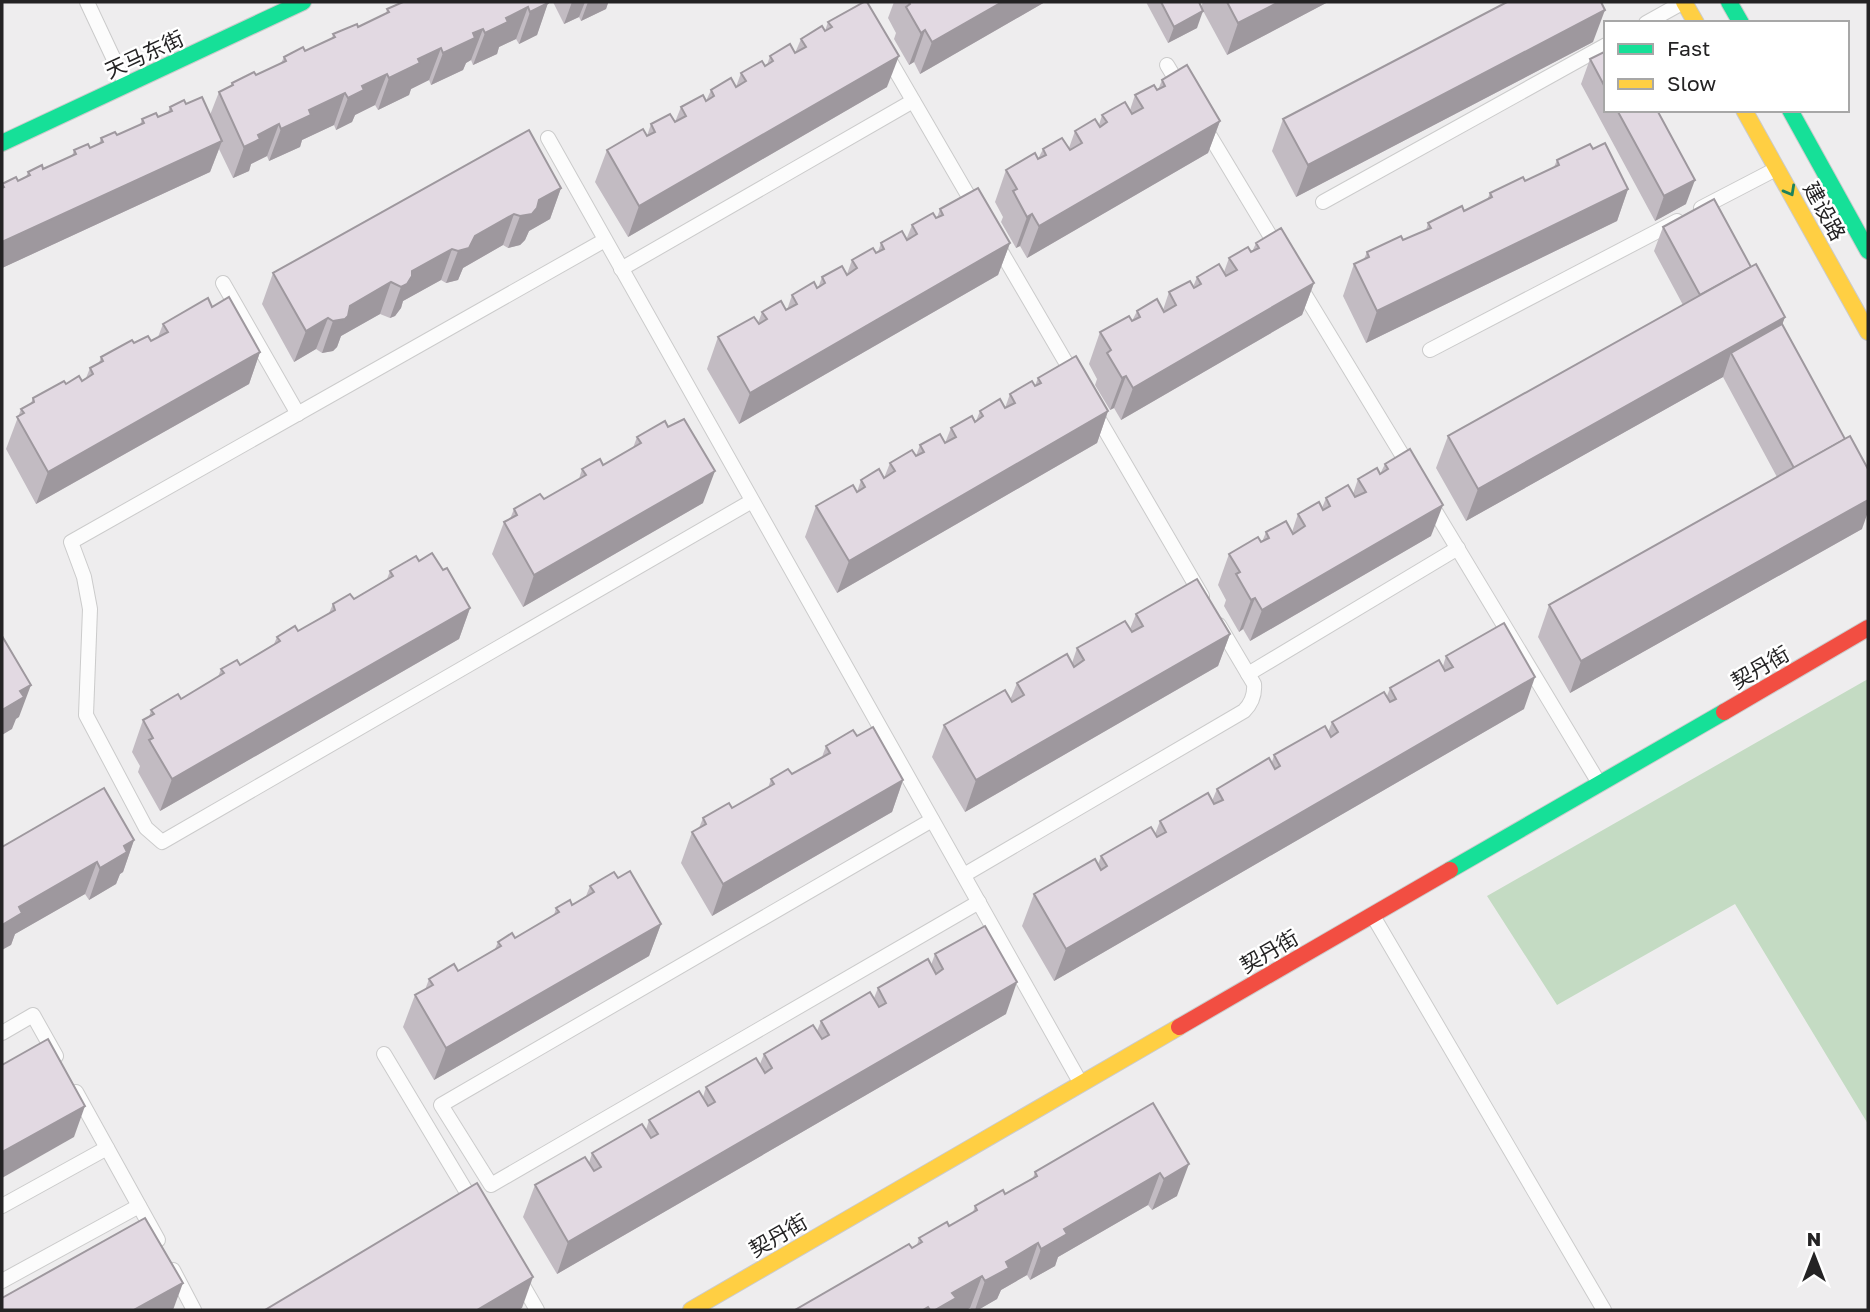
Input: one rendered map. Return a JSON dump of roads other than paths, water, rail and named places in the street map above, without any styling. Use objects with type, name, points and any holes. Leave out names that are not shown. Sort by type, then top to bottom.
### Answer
[{"type":"main road","name":"天马东街","points":[[2,143],[303,2]]},
{"type":"main road","points":[[1684,2],[1695,21]]},
{"type":"main road","points":[[1729,2],[1740,21]]},
{"type":"main road","name":"建设路","points":[[1745,112],[1868,332]]},
{"type":"main road","name":"建设路","points":[[1791,112],[1868,251]]},
{"type":"main road","name":"契丹街","points":[[691,1310],[1868,628]]},
{"type":"lane","points":[[87,2],[125,85]]},
{"type":"lane","points":[[1650,21],[1684,2]]},
{"type":"lane","points":[[876,37],[1248,674],[1255,691],[1250,705],[1244,711],[964,875]]},
{"type":"lane","points":[[1323,202],[1604,46]]},
{"type":"lane","points":[[1167,65],[1600,784]]},
{"type":"lane","points":[[621,269],[913,101]]},
{"type":"lane","points":[[548,138],[1082,1084]]},
{"type":"lane","points":[[1430,350],[1777,169]]},
{"type":"lane","points":[[605,240],[71,542],[90,609],[86,715],[146,828],[162,842],[752,501]]},
{"type":"lane","points":[[223,283],[298,414]]},
{"type":"lane","points":[[1248,674],[1458,548]]},
{"type":"lane","points":[[932,820],[441,1105],[491,1185],[979,902]]},
{"type":"lane","points":[[1372,915],[1604,1310]]},
{"type":"lane","points":[[2,1033],[33,1015],[194,1310]]},
{"type":"lane","points":[[384,1054],[481,1217]]},
{"type":"lane","points":[[2,1206],[107,1148]]},
{"type":"lane","points":[[2,1281],[139,1206]]},
{"type":"lane","points":[[509,1264],[537,1310]]}]
